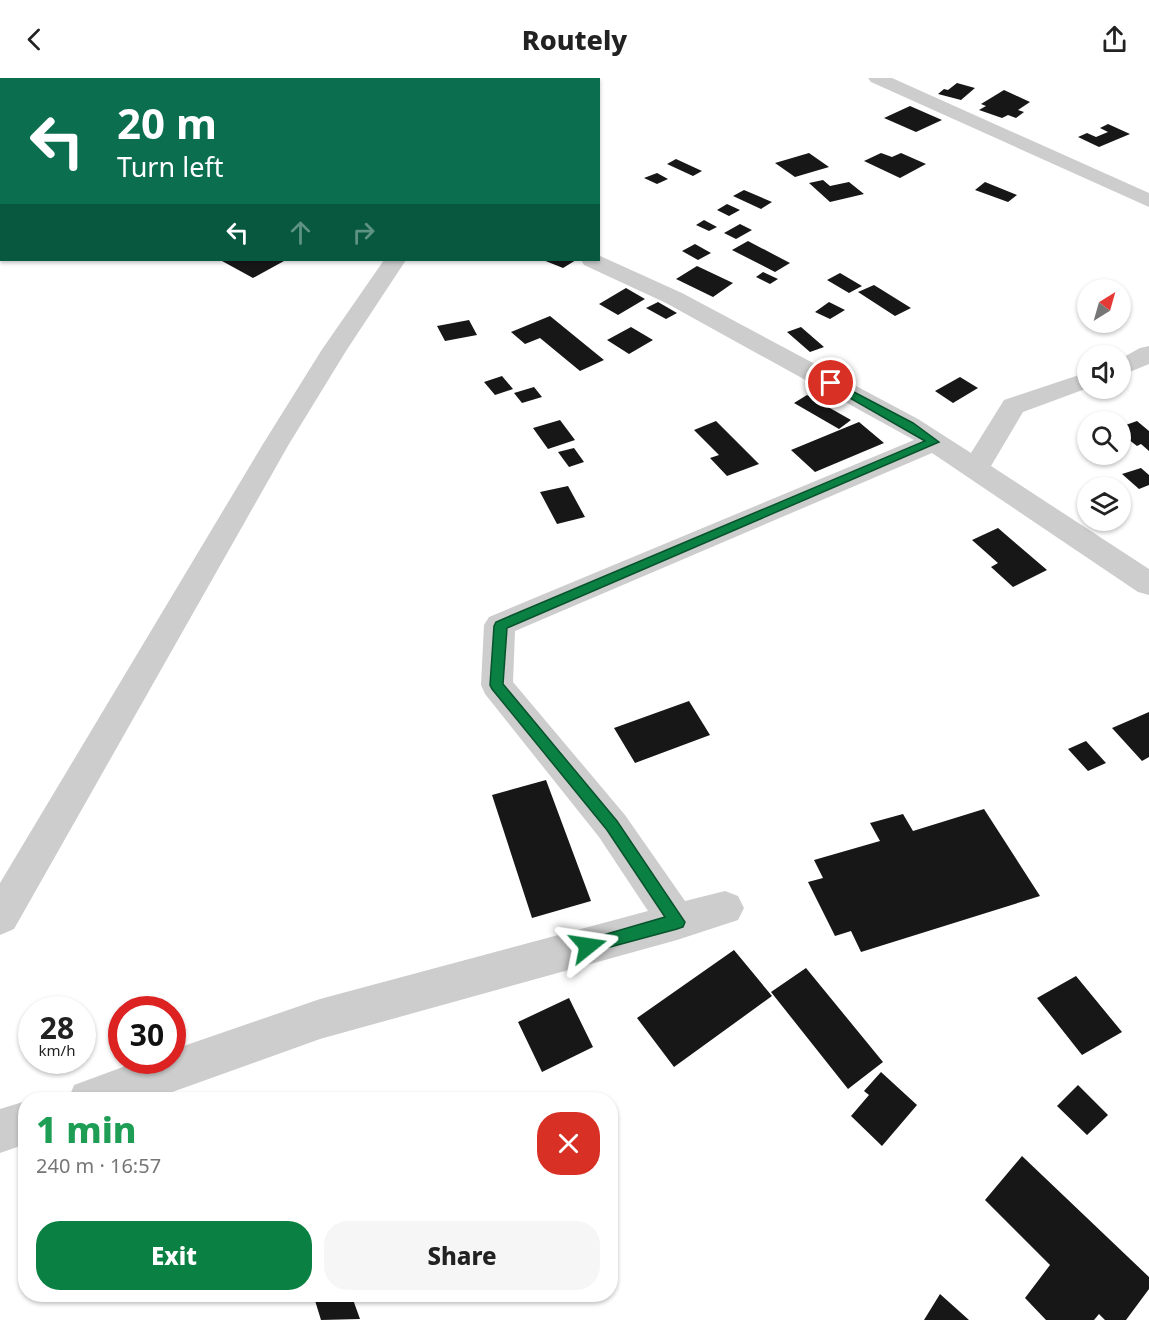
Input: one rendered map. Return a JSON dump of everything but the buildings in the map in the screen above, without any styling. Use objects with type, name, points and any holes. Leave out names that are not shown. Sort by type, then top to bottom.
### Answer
[{"type":"street","points":[[877,78],[1149,201]]},
{"type":"street","points":[[0,917],[115,726],[290,418],[354,318],[394,261]]},
{"type":"street","points":[[594,261],[674,298],[909,425],[1149,584]]},
{"type":"street","points":[[1131,364],[1149,353]]},
{"type":"street","points":[[975,469],[1013,406],[1077,384]]},
{"type":"street","points":[[677,922],[612,826],[497,685],[500,626],[934,442]]},
{"type":"street","points":[[112,1092],[320,1019],[725,908]]},
{"type":"street","points":[[0,1131],[18,1125]]},
{"type":"route","points":[[588,946],[677,922],[612,826],[497,685],[500,626],[934,442],[909,425],[831,383]]}]
